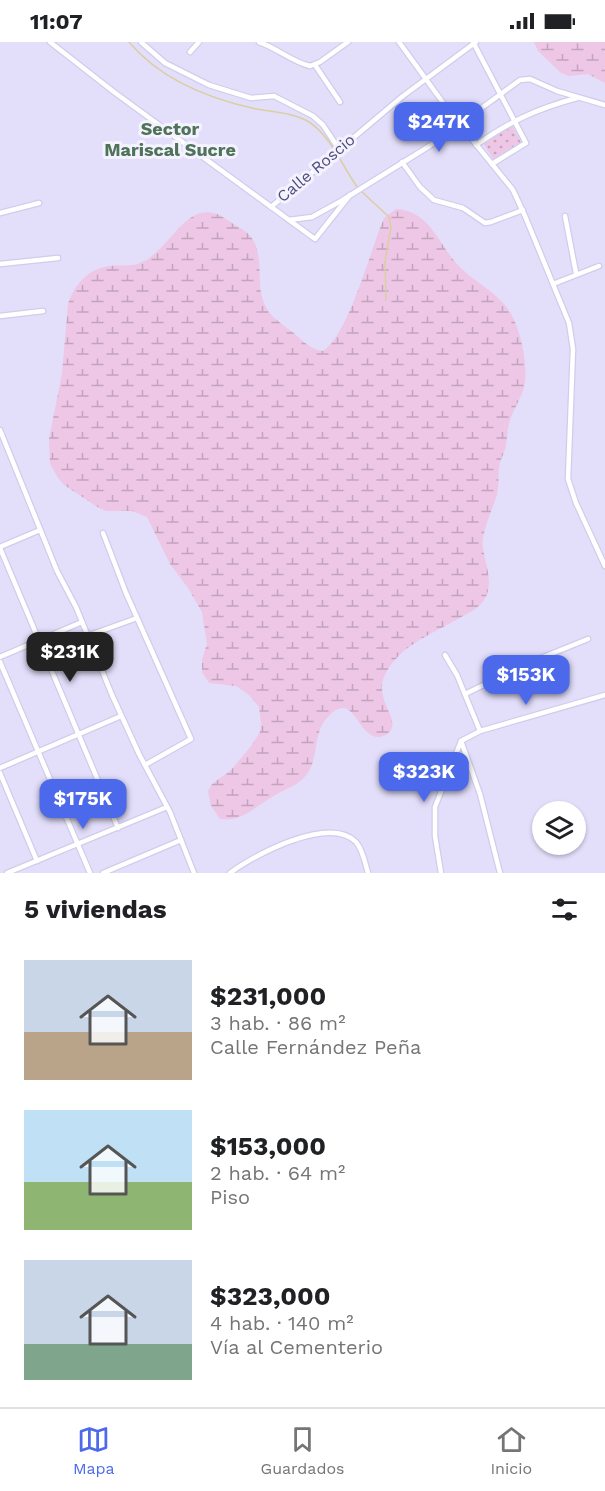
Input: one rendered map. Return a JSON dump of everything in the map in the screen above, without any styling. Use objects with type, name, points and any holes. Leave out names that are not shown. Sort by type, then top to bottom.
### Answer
[{"type":"street","points":[[51,42],[100,82],[315,239],[350,195]]},
{"type":"street","points":[[141,42],[165,63],[209,85],[251,98],[274,96],[313,116],[323,125],[336,151]]},
{"type":"street","points":[[190,52],[199,42]]},
{"type":"street","points":[[259,42],[276,48],[307,66],[315,65],[348,42]]},
{"type":"street","points":[[399,42],[459,124],[513,190],[569,323],[573,349],[568,480],[605,566]]},
{"type":"street","points":[[474,42],[526,143],[492,164]]},
{"type":"street","name":"Calle Roscio","points":[[271,207],[336,151],[474,42]]},
{"type":"street","points":[[315,65],[340,102]]},
{"type":"street","points":[[289,220],[312,217],[350,195],[459,124],[515,83],[526,79],[605,105]]},
{"type":"street","points":[[477,145],[514,120],[555,104],[578,98]]},
{"type":"street","points":[[402,162],[420,187],[434,200],[463,208],[485,223],[523,210]]},
{"type":"street","points":[[0,213],[39,203]]},
{"type":"street","points":[[565,216],[576,273]]},
{"type":"street","points":[[0,264],[58,258]]},
{"type":"street","points":[[553,284],[576,273],[599,266]]},
{"type":"street","points":[[0,316],[43,311]]},
{"type":"street","points":[[1,433],[40,530],[121,716],[167,807],[194,873]]},
{"type":"street","points":[[40,530],[0,547],[118,828]]},
{"type":"street","points":[[103,533],[137,618],[191,738],[145,765]]},
{"type":"street","points":[[87,636],[137,618]]},
{"type":"street","points":[[0,657],[82,622]]},
{"type":"street","points":[[465,694],[531,662],[588,639]]},
{"type":"street","points":[[445,655],[454,668],[480,731]]},
{"type":"street","points":[[0,662],[90,873]]},
{"type":"street","points":[[441,873],[435,836],[435,807],[461,741],[480,731],[605,695]]},
{"type":"street","points":[[0,768],[121,716]]},
{"type":"street","points":[[461,741],[480,794],[500,873]]},
{"type":"street","points":[[0,773],[37,861]]},
{"type":"street","points":[[7,873],[167,807]]},
{"type":"street","points":[[230,873],[252,858],[280,846],[329,832],[356,842],[361,849],[368,873]]},
{"type":"street","points":[[103,873],[181,840]]},
{"type":"shaded area","points":[[0,42],[605,42],[605,873],[0,873]]},
{"type":"green space","points":[[534,42],[605,42],[605,83],[588,74],[569,76],[561,73],[538,51]]},
{"type":"green space","points":[[512,125],[521,142],[493,159],[483,143]]},
{"type":"green space","points":[[396,209],[408,211],[425,221],[457,264],[505,305],[521,339],[525,362],[525,382],[509,424],[506,446],[500,462],[497,495],[483,538],[489,576],[488,592],[475,610],[421,639],[394,661],[383,680],[382,689],[392,719],[389,733],[380,737],[372,736],[350,711],[344,708],[337,710],[323,723],[312,764],[301,780],[242,816],[220,819],[211,806],[208,791],[212,784],[231,770],[260,732],[259,707],[249,695],[236,686],[209,683],[202,672],[202,659],[207,644],[202,612],[170,564],[147,517],[132,511],[106,511],[99,508],[64,485],[50,464],[49,439],[62,373],[68,304],[78,284],[88,274],[109,266],[132,265],[144,261],[155,254],[193,216],[204,212],[217,214],[249,235],[255,243],[258,252],[261,294],[266,308],[278,321],[308,345],[323,351],[333,342],[342,327],[384,218]]},
{"type":"waterway","points":[[129,42],[155,67],[187,86],[221,100],[290,115],[309,122],[324,135],[358,188]]},
{"type":"waterway","points":[[361,191],[389,217],[391,227],[385,262],[386,300]]},
{"type":"district","name":"Sector Mariscal Sucre","points":[[170,138]]}]
